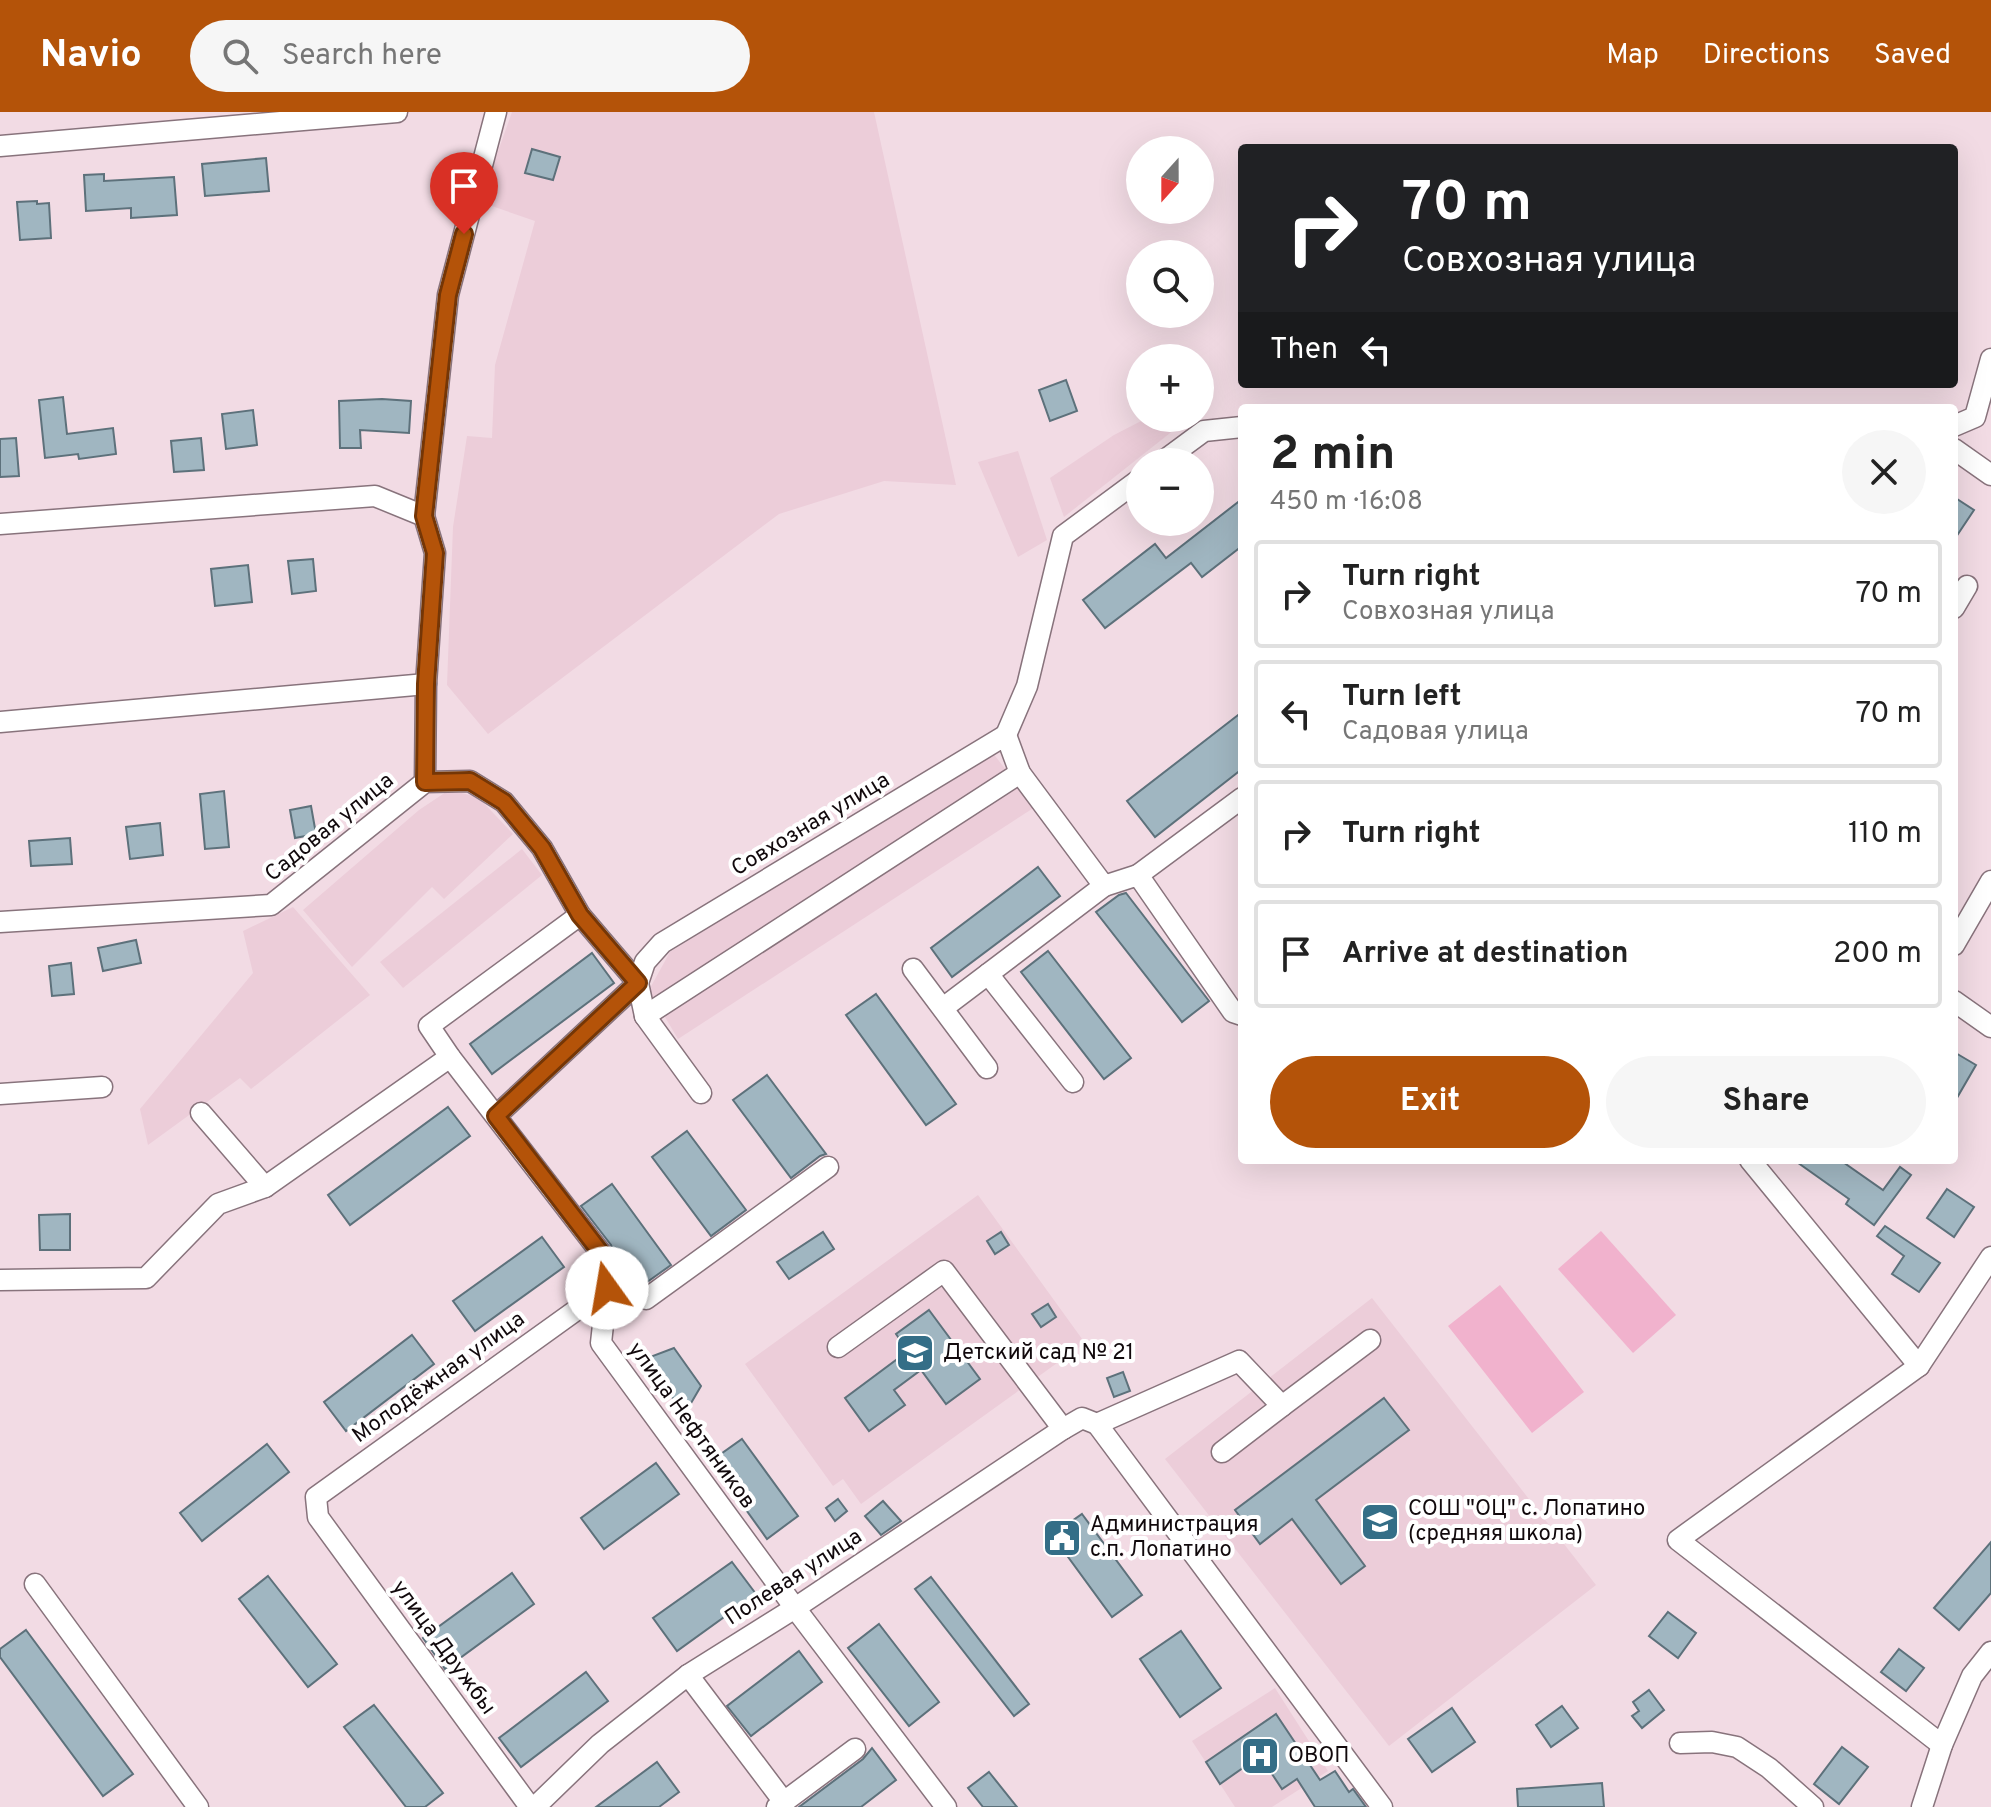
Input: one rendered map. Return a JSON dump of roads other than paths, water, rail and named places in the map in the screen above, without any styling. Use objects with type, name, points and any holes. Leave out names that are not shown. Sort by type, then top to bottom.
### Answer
[{"type":"street","points":[[0,146],[397,112]]},
{"type":"street","points":[[425,782],[426,684],[435,553],[424,516],[448,295],[496,112]]},
{"type":"street","points":[[1958,424],[1975,417],[1991,359]]},
{"type":"street","points":[[1181,448],[1204,431],[1238,427]]},
{"type":"street","points":[[1958,452],[1991,475]]},
{"type":"street","points":[[1104,886],[1020,773],[1006,735],[1027,686],[1063,536],[1126,489]]},
{"type":"street","points":[[0,524],[375,496],[424,516]]},
{"type":"street","points":[[1958,601],[1967,586]]},
{"type":"street","points":[[0,722],[426,684]]},
{"type":"street","name":"Совхозная улица","points":[[496,1116],[638,983],[645,962],[662,943],[1006,735]]},
{"type":"street","points":[[645,1016],[1020,773]]},
{"type":"street","name":"Садовая улица","points":[[0,922],[271,905],[425,782],[470,781],[504,802],[542,848],[580,915],[638,983]]},
{"type":"street","points":[[943,1008],[1104,886],[1138,875],[1238,801]]},
{"type":"street","points":[[1138,875],[1233,1012],[1238,1014]]},
{"type":"street","points":[[1958,938],[1991,881]]},
{"type":"street","name":"улица Нефтяников","points":[[580,915],[429,1026],[601,1253],[607,1288],[601,1343],[795,1608],[946,1807]]},
{"type":"street","points":[[913,969],[987,1068]]},
{"type":"street","points":[[988,974],[1073,1082]]},
{"type":"street","points":[[638,983],[645,1016],[701,1093]]},
{"type":"street","points":[[1958,1004],[1991,1027]]},
{"type":"street","points":[[0,1280],[146,1278],[218,1204],[265,1187],[450,1057]]},
{"type":"street","points":[[0,1094],[102,1087]]},
{"type":"street","points":[[201,1113],[265,1187]]},
{"type":"street","points":[[1753,1164],[1919,1366]]},
{"type":"street","points":[[607,1288],[646,1299],[828,1167]]},
{"type":"street","points":[[1942,1745],[1678,1540],[1919,1366],[1991,1257]]},
{"type":"street","points":[[838,1347],[944,1271],[1063,1429]]},
{"type":"street","name":"Молодёжная улица","points":[[318,1517],[316,1497],[607,1288]]},
{"type":"street","points":[[1222,1452],[1370,1340]]},
{"type":"street","points":[[1282,1406],[1239,1361],[1097,1424],[1382,1807]]},
{"type":"street","name":"Полевая улица","points":[[532,1807],[600,1744],[688,1675],[795,1608],[1063,1429],[1082,1418],[1097,1424]]},
{"type":"street","name":"улица Дружбы","points":[[318,1517],[532,1807]]},
{"type":"street","points":[[35,1584],[198,1807]]},
{"type":"street","points":[[1922,1807],[1942,1745],[1972,1676],[1991,1652]]},
{"type":"street","points":[[688,1675],[780,1805],[855,1749]]},
{"type":"street","points":[[1680,1743],[1712,1742],[1737,1747],[1769,1768],[1813,1807]]},
{"type":"place","name":"Детский сад № 21","points":[[915,1353]]},
{"type":"place","name":"СОШ \"ОЦ\" с. Лопатино (средняя школа)","points":[[1380,1522]]},
{"type":"place","name":"Администрация с.п. Лопатино","points":[[1062,1538]]},
{"type":"place","name":"ОВОП","points":[[1260,1756]]}]
